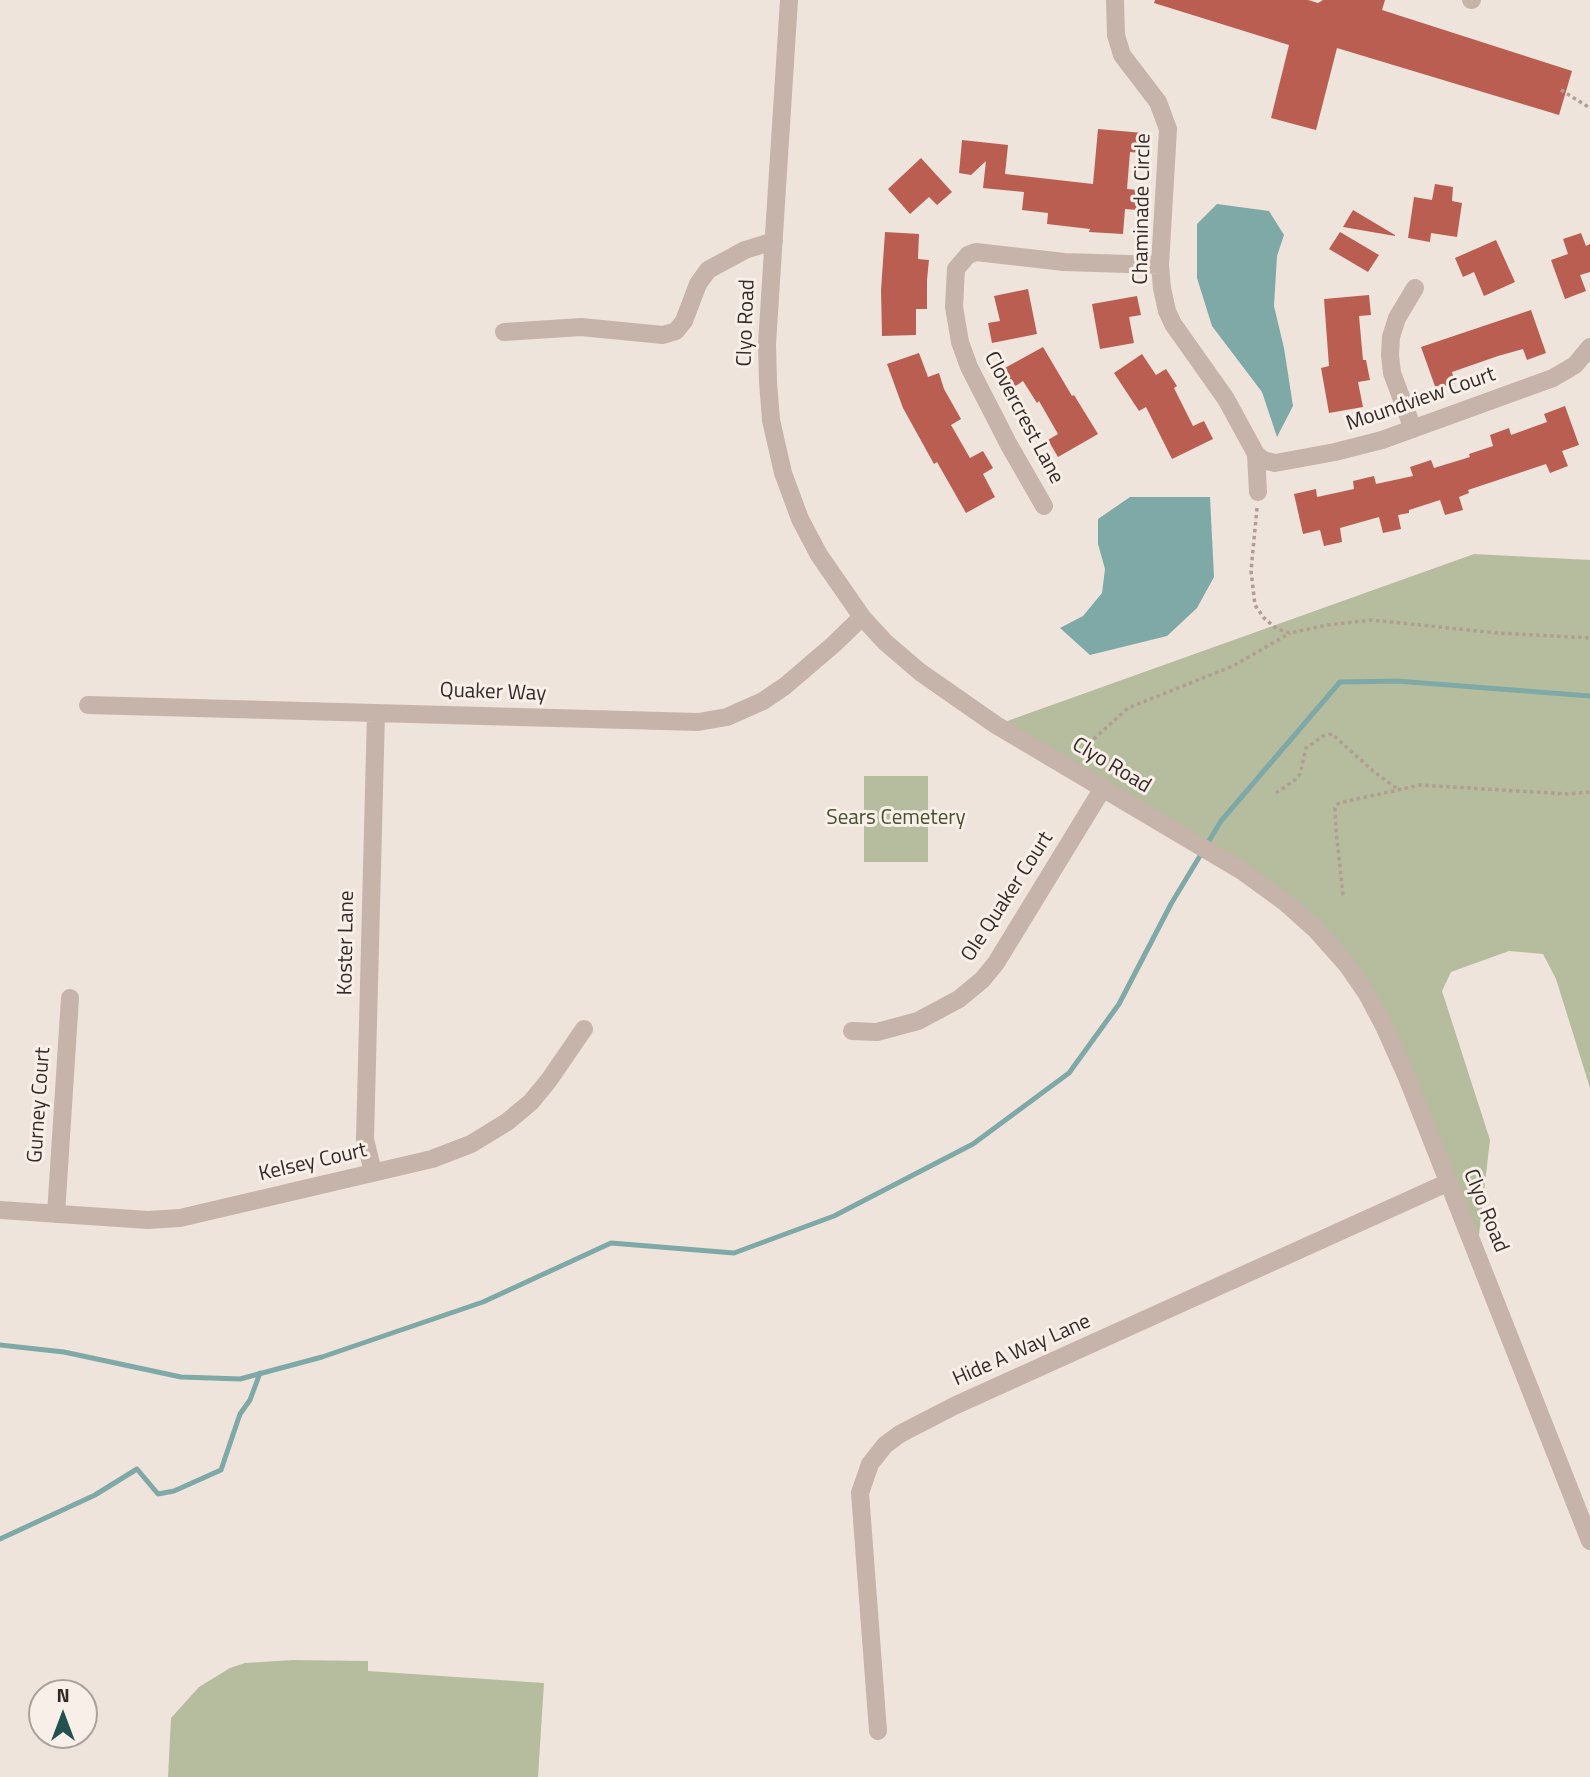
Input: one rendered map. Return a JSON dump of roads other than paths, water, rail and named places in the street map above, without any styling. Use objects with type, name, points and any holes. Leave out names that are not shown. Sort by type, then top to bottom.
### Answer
[{"type":"street","name":"Clyo Road","points":[[789,0],[767,344],[771,420],[780,462],[800,519],[839,587],[885,642],[957,700],[1242,872],[1286,903],[1347,965],[1367,993],[1406,1074],[1590,1541]]},
{"type":"street","name":"Chaminade Circle","points":[[1115,0],[1116,35],[1122,55],[1158,102],[1168,129],[1160,265],[1162,288],[1172,324],[1226,399],[1256,454],[1258,492]]},
{"type":"street","points":[[504,332],[581,327],[663,335],[676,331],[684,321],[698,284],[708,270],[745,250],[774,241]]},
{"type":"street","name":"Clovercrest Lane","points":[[1044,506],[969,367],[960,342],[954,307],[956,269],[968,255],[976,252],[1064,262],[1160,265]]},
{"type":"street","points":[[1413,429],[1392,373],[1390,355],[1391,337],[1397,318],[1415,288]]},
{"type":"street","name":"Moundview Court","points":[[1256,454],[1263,460],[1275,463],[1382,440],[1553,378],[1576,365],[1590,347]]},
{"type":"street","name":"Quaker Way","points":[[88,705],[698,722],[726,717],[763,701],[785,686],[862,617]]},
{"type":"street","name":"Koster Lane","points":[[373,1172],[365,1139],[376,713]]},
{"type":"street","name":"Ole Quaker Court","points":[[852,1031],[877,1032],[918,1021],[959,999],[982,980],[996,963],[1103,788]]},
{"type":"street","name":"Gurney Court","points":[[57,1214],[70,998]]},
{"type":"street","name":"Kelsey Court","points":[[0,1210],[148,1220],[180,1218],[432,1159],[471,1144],[507,1122],[531,1102],[550,1080],[584,1029]]},
{"type":"street","name":"Hide A Way Lane","points":[[878,1731],[860,1493],[870,1464],[885,1445],[900,1434],[954,1406],[1449,1182]]},
{"type":"water","points":[[1217,204],[1269,211],[1284,235],[1277,256],[1274,306],[1293,406],[1277,437],[1262,392],[1212,326],[1197,278],[1197,224]]},
{"type":"water","points":[[1130,497],[1210,497],[1214,577],[1197,608],[1167,636],[1090,655],[1060,628],[1083,616],[1102,593],[1105,569],[1098,544],[1098,519]]},
{"type":"waterway","points":[[0,1345],[64,1352],[181,1377],[240,1379],[322,1357],[483,1302],[611,1243],[734,1253],[834,1216],[973,1144],[1069,1073],[1119,1004],[1171,904],[1221,821],[1340,682],[1397,681],[1590,696]]},
{"type":"waterway","points":[[0,1539],[95,1495],[137,1469],[158,1494],[174,1491],[221,1470],[240,1414],[250,1400],[260,1373]]},
{"type":"park label","name":"Sears Cemetery","points":[[896,819]]}]
